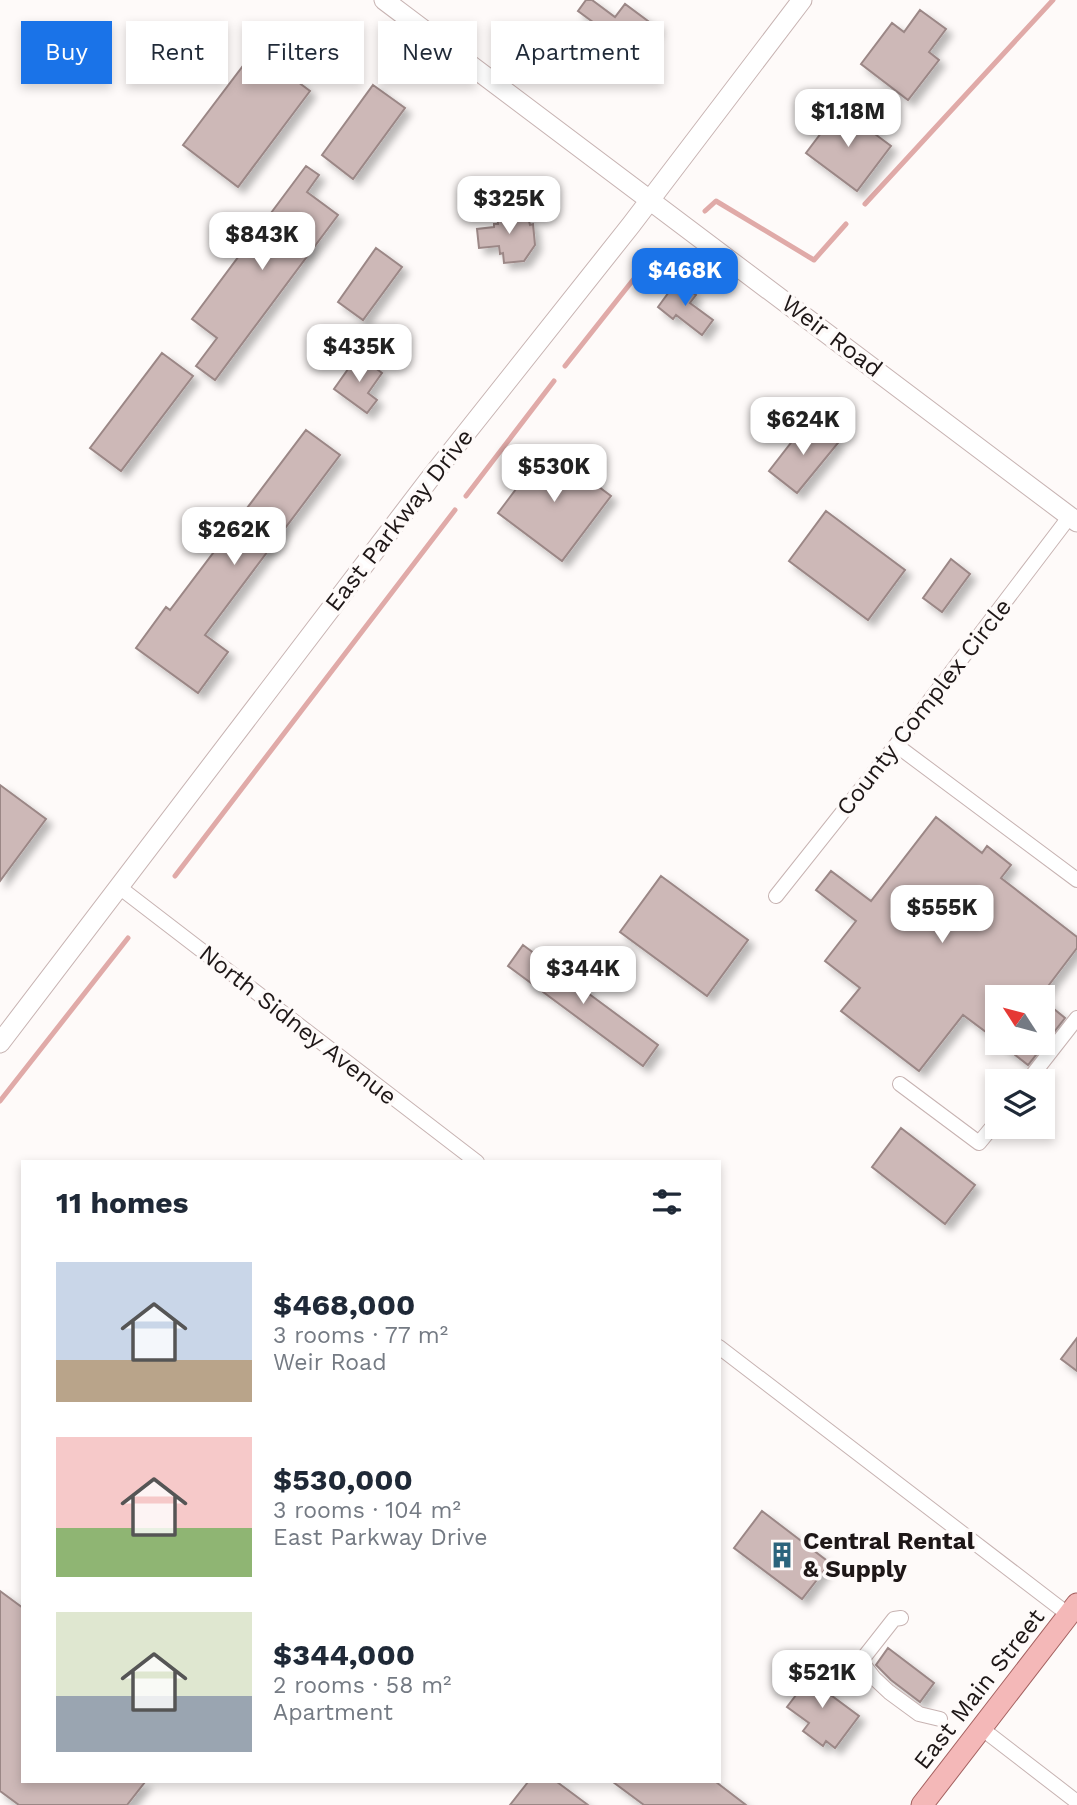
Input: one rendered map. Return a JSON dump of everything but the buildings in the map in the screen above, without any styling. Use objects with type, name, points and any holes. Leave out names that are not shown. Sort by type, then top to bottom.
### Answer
[{"type":"main road","name":"Weir Road","points":[[384,0],[1073,519]]},
{"type":"main road","name":"East Parkway Drive","points":[[0,1043],[428,481],[802,0]]},
{"type":"main road","name":"East Main Street","points":[[922,1805],[1073,1610]]},
{"type":"street","name":"County Complex Circle","points":[[776,896],[1073,519]]},
{"type":"street","points":[[896,745],[1077,880]]},
{"type":"street","name":"North Sidney Avenue","points":[[119,887],[474,1160]]},
{"type":"street","points":[[1037,1069],[1077,1018]]},
{"type":"street","points":[[900,1084],[979,1143],[985,1136]]},
{"type":"street","points":[[721,1349],[1073,1610]]},
{"type":"street","points":[[901,1618],[894,1619],[861,1661],[888,1692],[919,1714],[940,1719]]},
{"type":"street","points":[[981,1728],[1077,1802]]},
{"type":"waterway","points":[[865,204],[1053,0]]},
{"type":"waterway","points":[[705,211],[716,201],[814,260],[846,224]]},
{"type":"waterway","points":[[565,366],[652,256]]},
{"type":"waterway","points":[[466,496],[554,381]]},
{"type":"waterway","points":[[175,876],[455,510]]},
{"type":"waterway","points":[[0,1101],[128,938]]},
{"type":"place","name":"Central Rental & Supply","points":[[782,1555]]}]
